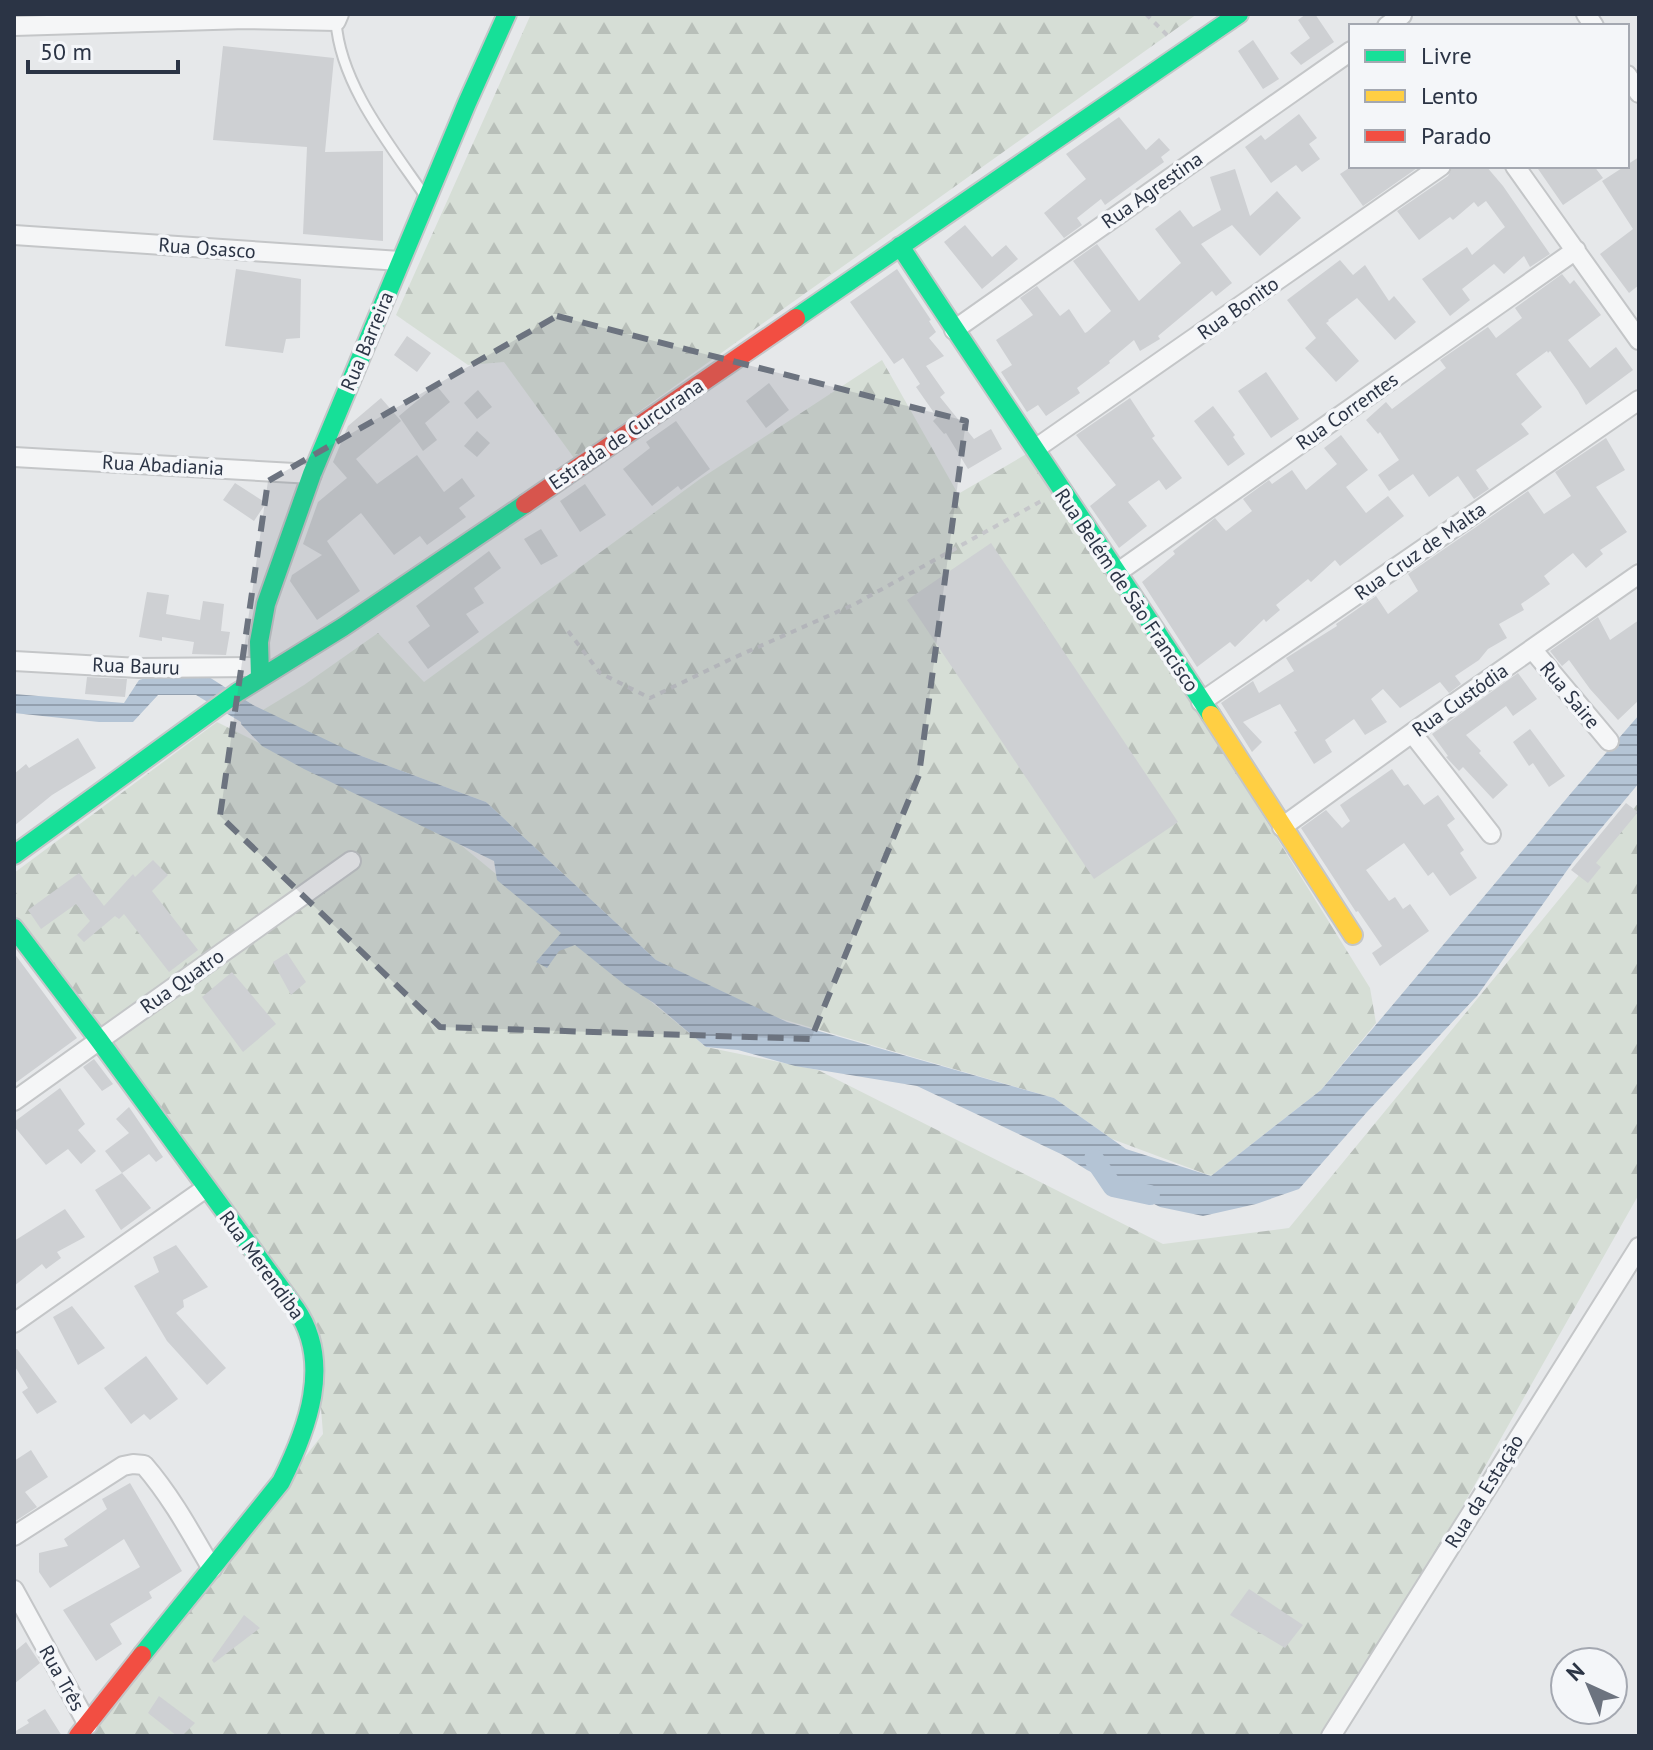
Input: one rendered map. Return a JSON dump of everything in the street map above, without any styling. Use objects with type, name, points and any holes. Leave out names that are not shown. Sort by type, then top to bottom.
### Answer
[{"type":"street","name":"Rua Barreira","points":[[259,672],[259,642],[266,604],[312,474],[507,14]]},
{"type":"street","name":"Estrada de Curcurana","points":[[14,855],[238,692],[259,672],[343,627],[489,529],[1239,14]]},
{"type":"street","points":[[14,26],[338,18]]},
{"type":"street","name":"Rua Agrestina","points":[[954,330],[1349,52]]},
{"type":"street","name":"Rua Bonito","points":[[1035,449],[1438,168]]},
{"type":"street","points":[[1516,168],[1636,332]]},
{"type":"street","name":"Rua Osasco","points":[[14,235],[400,261]]},
{"type":"street","name":"Rua Belém de São Francisco","points":[[900,246],[1118,572],[1353,935]]},
{"type":"street","name":"Rua Correntes","points":[[1118,572],[1576,250]]},
{"type":"street","name":"Rua Cruz de Malta","points":[[1201,702],[1639,400]]},
{"type":"street","name":"Rua Abadiania","points":[[14,457],[312,474]]},
{"type":"street","name":"Rua Custódia","points":[[1282,827],[1639,574]]},
{"type":"street","name":"Rua Saire","points":[[1532,649],[1609,741]]},
{"type":"street","name":"Rua Bauru","points":[[14,661],[259,672]]},
{"type":"street","points":[[1412,733],[1491,834]]},
{"type":"street","name":"Rua Quatro","points":[[14,1101],[351,861]]},
{"type":"street","name":"Rua Merendiba","points":[[14,928],[300,1316],[310,1335],[314,1363],[308,1409],[295,1455],[281,1482],[83,1730]]},
{"type":"street","points":[[14,1323],[206,1188]]},
{"type":"street","name":"Rua da Estação","points":[[1331,1736],[1639,1247]]},
{"type":"street","points":[[14,1536],[123,1466],[144,1465],[179,1514],[212,1569]]},
{"type":"street","name":"Rua Três","points":[[14,1590],[83,1730]]},
{"type":"lane","points":[[338,18],[337,42],[370,114],[427,199]]},
{"type":"path","points":[[1146,14],[1184,52]]},
{"type":"path","points":[[568,631],[600,673],[650,698],[855,604],[1061,490]]},
{"type":"highlighted area","points":[[557,316],[966,421],[919,775],[811,1039],[440,1027],[220,816],[268,481]]},
{"type":"green space","points":[[531,14],[1197,14],[574,458],[504,362],[468,365],[396,315]]},
{"type":"green space","points":[[882,360],[958,494],[1035,449],[1370,988],[1376,1023],[1321,1090],[1211,1176],[1112,1139],[1054,1098],[775,1017],[656,960],[486,802],[253,716],[378,633],[424,682],[700,479]]},
{"type":"green space","points":[[217,722],[456,841],[706,1047],[818,1070],[1163,1244],[1289,1228],[1639,802],[1639,1194],[1348,1709],[1329,1736],[86,1736],[323,1434],[315,1329],[14,929],[14,873]]},
{"type":"water","points":[[170,671],[209,677],[253,705],[356,754],[486,802],[656,960],[787,1022],[1054,1098],[1126,1149],[1211,1176],[1321,1090],[1639,715],[1639,783],[1573,862],[1477,996],[1299,1189],[1256,1204],[1203,1216],[1160,1207],[1063,1155],[917,1086],[795,1066],[738,1050],[706,1047],[654,1003],[625,985],[575,945],[559,951],[547,968],[536,962],[561,933],[497,880],[494,861],[262,746],[241,722],[196,695],[158,695],[133,722],[99,722],[14,713],[14,694],[124,703],[139,680]]},
{"type":"building","points":[[1306,14],[1315,14],[1334,42],[1301,65],[1290,53],[1310,38],[1298,20]]},
{"type":"building","points":[[1253,40],[1279,79],[1263,89],[1238,51]]},
{"type":"building","points":[[223,46],[334,58],[325,152],[383,151],[383,241],[303,234],[307,147],[213,140]]},
{"type":"building","points":[[1299,114],[1317,138],[1309,144],[1320,159],[1302,172],[1296,165],[1271,183],[1245,147],[1261,135],[1265,140]]},
{"type":"building","points":[[1119,117],[1146,150],[1159,138],[1170,150],[1161,157],[1164,162],[1105,205],[1101,199],[1077,218],[1082,225],[1064,238],[1044,213],[1086,179],[1066,154]]},
{"type":"building","points":[[1639,157],[1639,285],[1629,293],[1600,254],[1633,229],[1602,181],[1622,168],[1629,168],[1629,163]]},
{"type":"building","points":[[1349,168],[1417,168],[1363,206],[1340,174]]},
{"type":"building","points":[[1452,168],[1488,168],[1550,254],[1530,267],[1524,256],[1504,274],[1494,264],[1462,289],[1470,300],[1450,316],[1422,279],[1467,247],[1472,255],[1505,227],[1486,201],[1478,207],[1474,202],[1453,220],[1450,217],[1419,240],[1397,211],[1448,176]]},
{"type":"building","points":[[1537,168],[1596,168],[1603,178],[1563,205]]},
{"type":"building","points":[[1235,169],[1250,216],[1277,191],[1301,218],[1260,256],[1232,225],[1201,244],[1232,283],[1216,296],[1212,291],[1158,336],[1160,339],[1140,351],[1134,340],[1077,388],[1080,393],[1046,416],[1038,405],[1027,412],[1001,372],[1012,365],[996,340],[1033,315],[1020,298],[1037,286],[1060,316],[1069,309],[1087,332],[1111,311],[1073,261],[1097,244],[1139,301],[1181,263],[1155,229],[1180,210],[1193,227],[1221,210],[1210,177]]},
{"type":"building","points":[[965,225],[992,257],[1006,245],[1018,259],[982,289],[944,242]]},
{"type":"building","points":[[1340,260],[1353,275],[1365,265],[1389,301],[1394,296],[1416,322],[1395,340],[1357,298],[1326,323],[1359,361],[1336,382],[1305,348],[1316,338],[1287,300]]},
{"type":"building","points":[[236,269],[301,279],[300,338],[286,339],[283,353],[225,346]]},
{"type":"building","points":[[897,269],[936,332],[929,338],[944,356],[926,366],[945,393],[940,397],[974,439],[991,429],[1002,449],[968,469],[946,433],[933,421],[937,417],[916,387],[920,384],[903,358],[894,364],[850,302]]},
{"type":"building","points":[[1562,274],[1570,284],[1574,280],[1601,315],[1568,340],[1590,368],[1616,347],[1633,370],[1586,405],[1550,351],[1547,351],[1516,374],[1542,407],[1521,424],[1529,434],[1476,470],[1489,489],[1474,499],[1458,476],[1429,497],[1413,474],[1389,491],[1378,475],[1399,460],[1380,432],[1378,434],[1366,420],[1386,402],[1392,409],[1446,368],[1440,360],[1488,327],[1496,338],[1522,318],[1515,308]]},
{"type":"building","points":[[407,336],[431,353],[417,372],[394,355]]},
{"type":"building","points":[[1266,372],[1299,419],[1271,438],[1238,391]]},
{"type":"building","points":[[769,383],[789,410],[766,428],[746,401]]},
{"type":"building","points":[[436,385],[450,402],[425,423],[437,440],[423,451],[399,416]]},
{"type":"building","points":[[478,390],[492,407],[477,419],[464,403]]},
{"type":"building","points":[[381,398],[401,421],[356,459],[377,484],[417,455],[444,492],[462,478],[475,496],[459,508],[466,517],[427,545],[420,536],[394,555],[361,513],[327,541],[360,591],[317,620],[290,581],[292,575],[322,555],[303,544],[318,502],[347,478],[333,462],[348,426]]},
{"type":"building","points":[[1130,398],[1155,436],[1152,438],[1182,478],[1166,490],[1159,480],[1128,502],[1147,526],[1119,548],[1090,506],[1116,485],[1076,435]]},
{"type":"building","points":[[1213,406],[1245,454],[1228,466],[1194,421]]},
{"type":"building","points":[[676,421],[710,469],[681,490],[678,486],[652,506],[623,469],[650,448],[646,442]]},
{"type":"building","points":[[477,431],[490,443],[477,457],[464,446]]},
{"type":"building","points":[[1341,435],[1368,470],[1346,487],[1366,513],[1388,496],[1404,516],[1340,566],[1335,560],[1311,582],[1308,579],[1276,605],[1280,610],[1266,622],[1264,619],[1235,647],[1230,642],[1197,667],[1142,582],[1175,554],[1173,551],[1215,518],[1226,531],[1252,511],[1243,499],[1269,480],[1272,484],[1292,470],[1306,490],[1337,464],[1324,448]]},
{"type":"building","points":[[1606,438],[1625,470],[1596,487],[1627,532],[1600,550],[1603,554],[1586,568],[1573,553],[1544,576],[1550,584],[1521,604],[1524,610],[1499,624],[1507,638],[1455,676],[1461,684],[1449,693],[1440,682],[1400,708],[1383,689],[1371,699],[1387,722],[1365,735],[1354,719],[1325,740],[1332,752],[1314,764],[1280,704],[1243,722],[1262,742],[1252,752],[1221,703],[1253,681],[1259,693],[1294,671],[1286,658],[1337,626],[1376,596],[1388,614],[1418,591],[1408,574],[1528,491],[1544,514],[1571,496],[1555,472]]},
{"type":"building","points":[[235,483],[266,503],[254,521],[223,500]]},
{"type":"building","points":[[585,484],[606,515],[580,532],[560,501]]},
{"type":"building","points":[[541,529],[558,556],[541,565],[524,539]]},
{"type":"building","points":[[991,543],[1178,822],[1094,879],[907,600]]},
{"type":"building","points":[[489,551],[501,568],[474,588],[484,603],[466,614],[479,632],[428,669],[408,642],[430,626],[416,606]]},
{"type":"building","points":[[147,592],[169,595],[166,614],[200,620],[203,601],[224,604],[221,631],[230,632],[226,655],[192,654],[194,642],[139,637]]},
{"type":"building","points":[[1598,617],[1610,640],[1639,620],[1639,700],[1618,720],[1569,660],[1562,666],[1550,651]]},
{"type":"building","points":[[1518,673],[1537,699],[1513,716],[1506,706],[1466,735],[1508,785],[1493,799],[1463,767],[1459,771],[1432,734]]},
{"type":"building","points":[[87,677],[127,679],[125,697],[85,694]]},
{"type":"building","points":[[1530,729],[1565,776],[1549,787],[1533,763],[1529,766],[1513,742]]},
{"type":"building","points":[[78,738],[96,768],[52,795],[14,826],[14,774],[26,764],[29,768]]},
{"type":"building","points":[[1392,769],[1424,805],[1438,795],[1455,819],[1447,825],[1464,850],[1460,853],[1477,878],[1450,896],[1433,872],[1428,876],[1404,843],[1366,870],[1389,901],[1395,897],[1403,909],[1410,904],[1429,931],[1380,966],[1372,953],[1382,946],[1301,828],[1326,810],[1342,828],[1350,821],[1340,805]]},
{"type":"building","points":[[1626,803],[1638,812],[1596,863],[1601,867],[1588,883],[1571,870]]},
{"type":"building","points":[[153,860],[168,875],[152,891],[198,950],[169,972],[124,914],[119,919],[115,916],[84,942],[77,935],[90,921],[76,904],[41,929],[28,910],[79,873],[104,906],[133,874],[135,877]]},
{"type":"building","points":[[14,953],[77,1038],[14,1084]]},
{"type":"building","points":[[287,953],[306,982],[291,995],[273,962]]},
{"type":"building","points":[[232,972],[276,1024],[243,1052],[202,997]]},
{"type":"building","points":[[94,1059],[113,1084],[102,1091],[83,1067]]},
{"type":"building","points":[[60,1088],[85,1124],[78,1130],[96,1151],[81,1164],[68,1149],[46,1165],[14,1126],[14,1122]]},
{"type":"building","points":[[129,1107],[163,1157],[156,1162],[149,1154],[122,1173],[105,1151],[129,1133],[116,1119]]},
{"type":"building","points":[[122,1173],[151,1208],[121,1230],[95,1190]]},
{"type":"building","points":[[65,1209],[85,1237],[57,1252],[61,1258],[46,1269],[42,1264],[14,1286],[14,1241]]},
{"type":"building","points":[[176,1245],[208,1287],[183,1300],[184,1307],[176,1313],[226,1368],[207,1385],[167,1341],[134,1286],[159,1272],[153,1257]]},
{"type":"building","points":[[72,1306],[105,1348],[78,1365],[53,1317]]},
{"type":"building","points":[[17,1349],[57,1402],[37,1414],[22,1392],[28,1388],[14,1365],[14,1350]]},
{"type":"building","points":[[146,1356],[178,1399],[150,1420],[144,1414],[131,1424],[104,1388]]},
{"type":"building","points":[[31,1450],[48,1477],[25,1492],[37,1507],[14,1522],[14,1461]]},
{"type":"building","points":[[130,1483],[182,1571],[149,1592],[152,1598],[110,1624],[122,1644],[96,1661],[63,1610],[140,1567],[124,1539],[50,1588],[39,1572],[39,1553],[68,1546],[64,1539],[107,1509],[102,1499]]},
{"type":"building","points":[[1249,1589],[1303,1625],[1285,1648],[1230,1615]]},
{"type":"building","points":[[244,1615],[260,1628],[214,1663],[212,1660]]},
{"type":"building","points":[[26,1642],[40,1663],[14,1684],[14,1652]]},
{"type":"building","points":[[159,1696],[195,1723],[182,1736],[177,1736],[148,1713]]},
{"type":"building","points":[[45,1709],[62,1736],[14,1736],[14,1732],[29,1723],[27,1720]]},
{"type":"waterway","points":[[1094,1159],[1113,1187],[1150,1195]]},
{"type":"traffic: fast","points":[[260,677],[259,642],[266,604],[312,474],[507,14]]},
{"type":"traffic: fast","points":[[796,318],[1239,14]]},
{"type":"traffic: fast","points":[[900,246],[1211,715]]},
{"type":"traffic: fast","points":[[14,855],[238,692],[343,627],[525,504]]},
{"type":"traffic: fast","points":[[14,928],[296,1309],[307,1330],[313,1352],[314,1374],[307,1419],[281,1482],[142,1655]]},
{"type":"traffic: slow","points":[[1211,715],[1353,935]]},
{"type":"traffic: jam","points":[[525,504],[796,318]]},
{"type":"traffic: jam","points":[[78,1736],[142,1655]]}]
